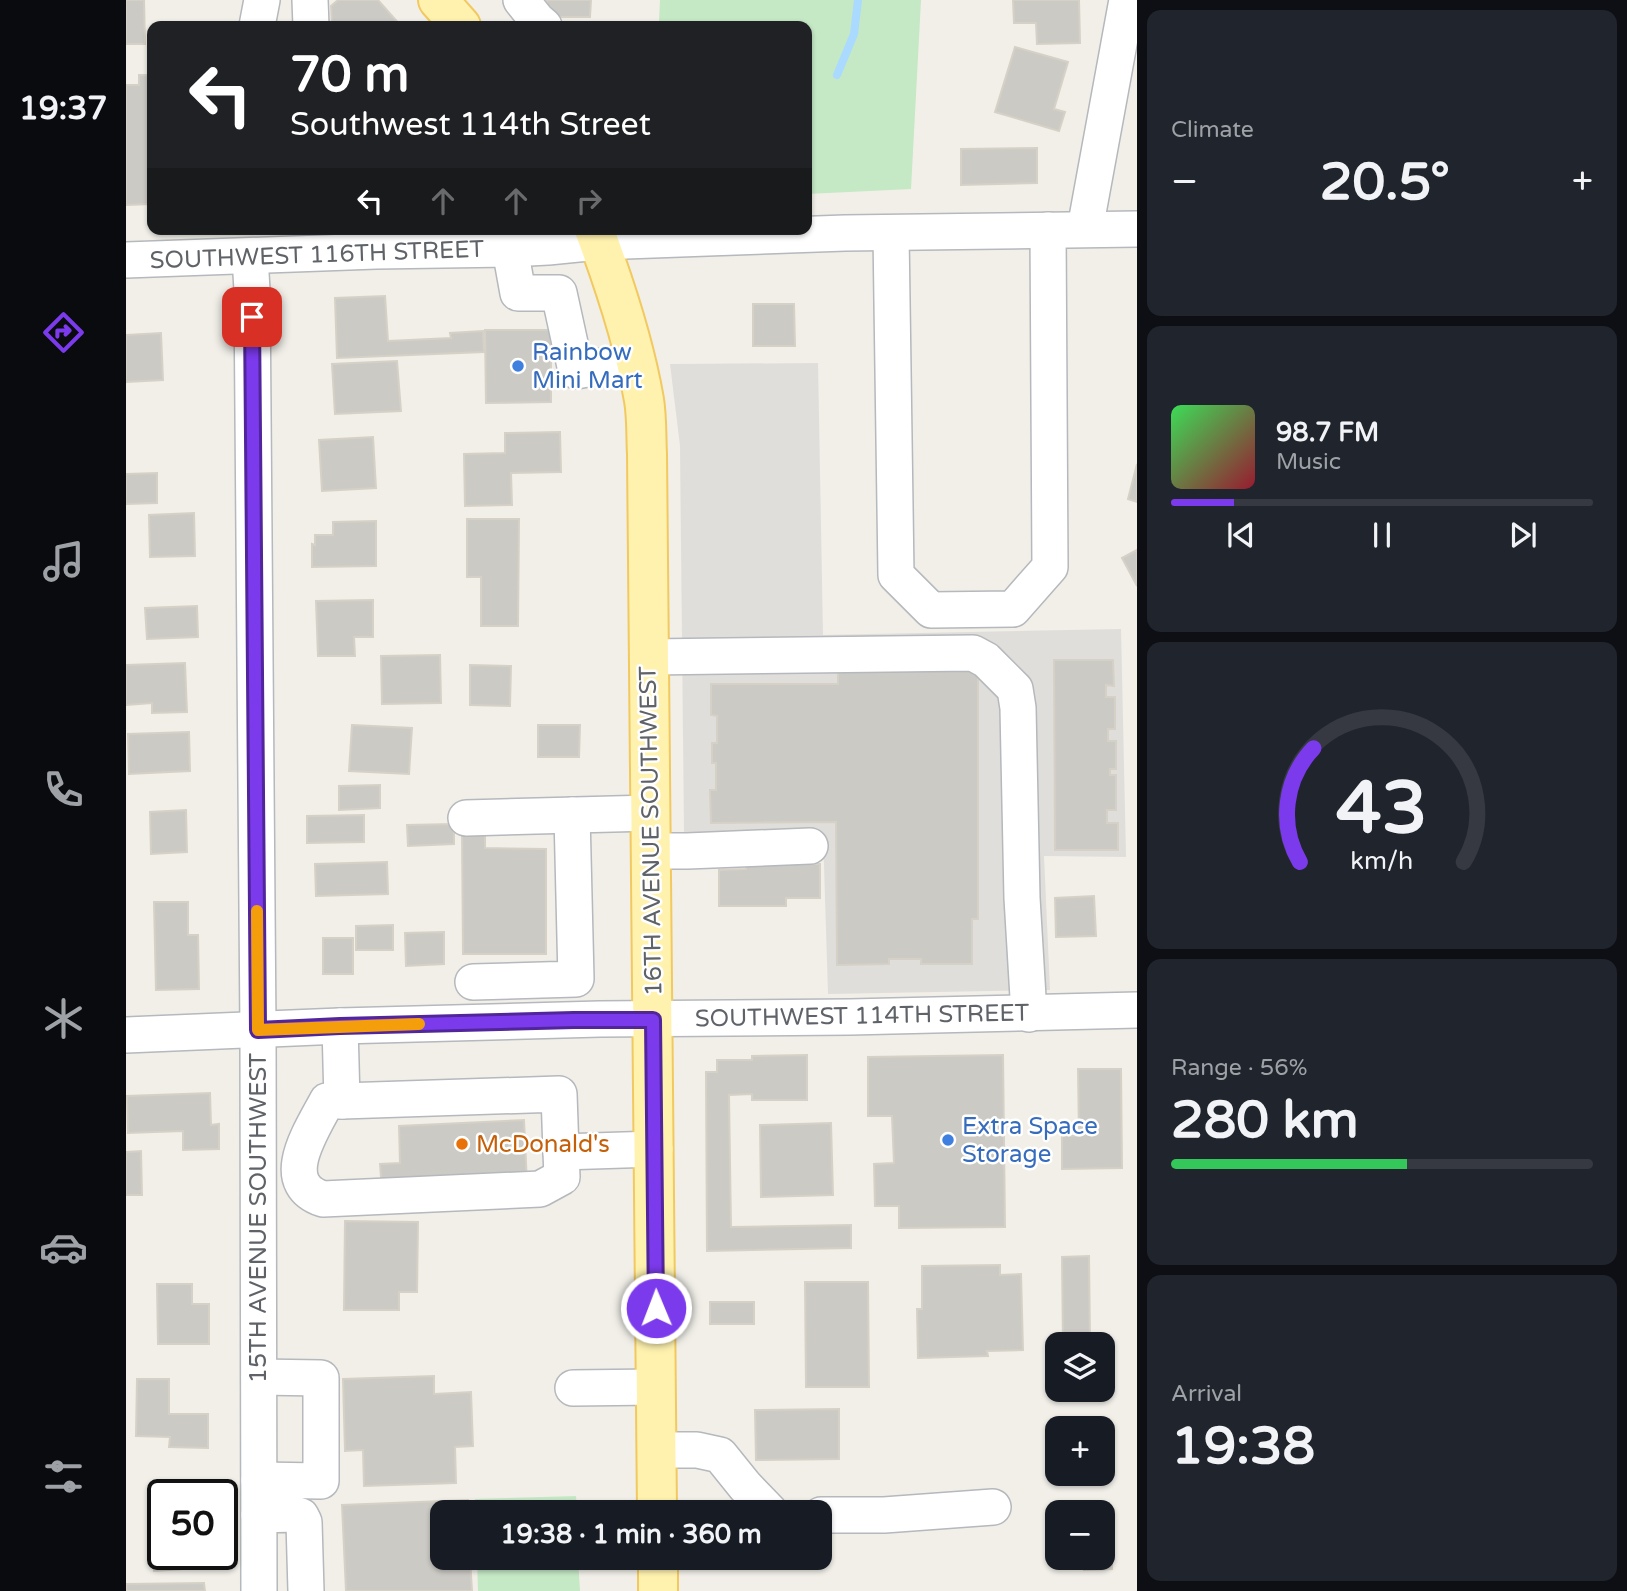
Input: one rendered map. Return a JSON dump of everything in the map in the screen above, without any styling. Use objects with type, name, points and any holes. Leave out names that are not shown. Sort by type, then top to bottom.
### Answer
[{"type":"main road","points":[[438,0],[457,21]]},
{"type":"main road","name":"16TH AVENUE SOUTHWEST","points":[[596,235],[611,276],[635,360],[645,415],[652,851],[657,1500]]},
{"type":"main road","points":[[658,1570],[658,1591]]},
{"type":"street","points":[[258,21],[262,0]]},
{"type":"street","points":[[310,0],[311,21]]},
{"type":"street","points":[[521,0],[538,21]]},
{"type":"street","points":[[1085,229],[1127,0]]},
{"type":"street","name":"SOUTHWEST 116TH STREET","points":[[812,234],[1137,229]]},
{"type":"street","points":[[891,233],[896,575],[931,610],[1013,609],[1050,566],[1048,230]]},
{"type":"street","name":"SOUTHWEST 116TH STREET","points":[[126,260],[548,247],[596,235]]},
{"type":"street","points":[[510,249],[519,293],[559,293],[576,371],[635,360]]},
{"type":"street","name":"15TH AVENUE SOUTHWEST","points":[[250,257],[258,1030],[259,1591]]},
{"type":"street","points":[[649,657],[973,653],[986,660],[1015,690],[1018,708],[1022,898],[1028,1014]]},
{"type":"street","points":[[466,818],[651,813]]},
{"type":"street","points":[[473,982],[576,979],[572,815]]},
{"type":"street","points":[[652,851],[810,846]]},
{"type":"street","name":"SOUTHWEST 114TH STREET","points":[[126,1035],[613,1019],[1028,1014],[1137,1010]]},
{"type":"street","points":[[340,1026],[334,1101],[309,1136],[299,1164],[302,1183],[314,1196],[323,1199],[541,1189],[561,1165],[655,1149]]},
{"type":"street","points":[[334,1101],[559,1094],[561,1165]]},
{"type":"street","points":[[259,1377],[321,1378],[321,1481],[259,1480]]},
{"type":"street","points":[[573,1388],[656,1387]]},
{"type":"street","points":[[657,1450],[697,1450],[720,1455],[758,1500]]},
{"type":"street","points":[[832,1515],[884,1515],[993,1507]]},
{"type":"street","points":[[259,1515],[301,1516],[304,1522],[306,1591]]},
{"type":"shaded area","points":[[818,363],[823,635],[1121,629],[1126,857],[1044,856],[1050,990],[828,994],[823,832],[684,834],[680,446],[670,364]]},
{"type":"green space","points":[[660,0],[921,0],[911,189],[812,194],[812,21],[659,21]]},
{"type":"green space","points":[[576,1496],[576,1500],[475,1500]]},
{"type":"green space","points":[[477,1570],[579,1570],[580,1591],[478,1591]]},
{"type":"building","points":[[126,0],[144,0],[145,44],[126,44]]},
{"type":"building","points":[[338,0],[378,0],[397,21],[332,21],[331,6]]},
{"type":"building","points":[[547,0],[591,0],[590,17],[547,17]]},
{"type":"building","points":[[1013,0],[1079,0],[1080,43],[1037,44],[1036,23],[1014,23]]},
{"type":"building","points":[[1015,47],[1068,62],[1054,109],[1065,112],[1059,131],[995,112]]},
{"type":"building","points":[[139,75],[147,75],[147,204],[126,205],[126,85],[139,85]]},
{"type":"building","points":[[1037,148],[1037,183],[961,185],[961,149]]},
{"type":"building","points":[[385,296],[388,341],[451,338],[450,333],[483,331],[484,352],[337,358],[335,298]]},
{"type":"building","points":[[753,304],[794,304],[795,346],[753,346]]},
{"type":"building","name":"Rainbow Mini Mart","points":[[485,330],[551,330],[551,402],[486,403]]},
{"type":"building","points":[[161,333],[163,380],[126,382],[126,335]]},
{"type":"building","points":[[397,361],[401,411],[335,414],[332,364]]},
{"type":"building","points":[[560,432],[561,472],[511,473],[512,505],[465,506],[464,454],[505,453],[505,433]]},
{"type":"building","points":[[373,437],[376,488],[322,491],[319,440]]},
{"type":"building","points":[[1137,464],[1137,502],[1128,499]]},
{"type":"building","points":[[157,473],[157,503],[126,504],[126,474]]},
{"type":"building","points":[[194,513],[195,556],[150,557],[149,515]]},
{"type":"building","points":[[467,519],[519,519],[518,626],[481,626],[481,577],[467,577]]},
{"type":"building","points":[[376,521],[376,566],[312,567],[312,544],[315,545],[315,535],[333,535],[333,522]]},
{"type":"building","points":[[1137,550],[1137,586],[1122,558]]},
{"type":"building","points":[[373,600],[373,637],[354,637],[355,656],[318,656],[316,601]]},
{"type":"building","points":[[197,606],[198,637],[147,639],[145,608]]},
{"type":"building","points":[[440,655],[441,703],[382,704],[381,656]]},
{"type":"building","points":[[1054,660],[1113,660],[1114,686],[1106,685],[1106,697],[1115,697],[1115,729],[1108,729],[1108,741],[1116,741],[1116,769],[1110,769],[1110,775],[1116,775],[1116,810],[1107,810],[1107,823],[1118,823],[1118,850],[1055,850]]},
{"type":"building","points":[[185,663],[187,712],[152,713],[152,703],[126,705],[126,665]]},
{"type":"building","points":[[470,665],[511,666],[510,706],[470,705]]},
{"type":"building","points":[[838,667],[978,667],[978,919],[972,919],[972,964],[921,964],[921,959],[889,959],[889,964],[837,965],[836,822],[711,823],[710,790],[716,790],[716,763],[712,763],[712,743],[717,743],[717,716],[711,715],[711,684],[838,684]]},
{"type":"building","points":[[352,725],[412,728],[409,774],[349,771]]},
{"type":"building","points":[[538,725],[580,725],[579,757],[538,757]]},
{"type":"building","points":[[189,732],[190,771],[129,774],[128,734]]},
{"type":"building","points":[[380,785],[380,808],[339,810],[339,786]]},
{"type":"building","points":[[186,810],[187,852],[151,854],[150,812]]},
{"type":"building","points":[[364,815],[364,842],[307,843],[307,816]]},
{"type":"building","points":[[454,824],[454,844],[408,846],[407,825]]},
{"type":"building","points":[[462,831],[485,832],[485,848],[546,849],[546,954],[463,954]]},
{"type":"building","points":[[387,862],[388,894],[316,896],[315,864]]},
{"type":"building","points":[[746,864],[820,864],[820,898],[786,898],[786,906],[719,906],[719,870],[746,869]]},
{"type":"building","points":[[1094,896],[1096,936],[1056,937],[1055,898]]},
{"type":"building","points":[[154,902],[188,902],[188,935],[198,935],[199,989],[156,990]]},
{"type":"building","points":[[393,925],[393,950],[356,950],[356,926]]},
{"type":"building","points":[[444,932],[444,964],[406,966],[405,933]]},
{"type":"building","points":[[323,938],[353,938],[353,974],[323,974]]},
{"type":"building","points":[[807,1055],[807,1100],[752,1100],[752,1094],[729,1095],[731,1227],[851,1225],[851,1248],[707,1251],[706,1072],[717,1072],[717,1060]]},
{"type":"building","name":"Extra Space Storage","points":[[1003,1055],[1005,1227],[899,1228],[899,1206],[875,1206],[874,1164],[894,1163],[892,1116],[868,1116],[868,1057]]},
{"type":"building","points":[[1078,1069],[1121,1069],[1122,1168],[1062,1169],[1062,1136],[1079,1136]]},
{"type":"building","points":[[210,1093],[211,1125],[219,1124],[219,1149],[183,1150],[183,1131],[128,1133],[127,1096]]},
{"type":"building","name":"McDonald's","points":[[524,1120],[527,1184],[382,1191],[380,1164],[400,1163],[399,1126]]},
{"type":"building","points":[[831,1123],[833,1195],[761,1197],[760,1125]]},
{"type":"building","points":[[141,1151],[142,1195],[126,1195],[126,1152]]},
{"type":"building","points":[[345,1221],[418,1222],[417,1292],[399,1292],[399,1310],[344,1310]]},
{"type":"building","points":[[1089,1256],[1090,1332],[1063,1332],[1062,1257]]},
{"type":"building","points":[[1000,1265],[1000,1275],[1021,1274],[1023,1350],[987,1351],[988,1356],[918,1358],[917,1309],[922,1309],[922,1266]]},
{"type":"building","points":[[805,1282],[868,1282],[869,1387],[806,1387]]},
{"type":"building","points":[[157,1284],[192,1284],[192,1304],[209,1304],[209,1344],[158,1344]]},
{"type":"building","points":[[710,1302],[754,1302],[754,1324],[710,1324]]},
{"type":"building","points":[[434,1376],[434,1394],[471,1392],[473,1446],[455,1447],[456,1483],[364,1486],[363,1450],[345,1451],[343,1379]]},
{"type":"building","points":[[137,1379],[169,1379],[169,1414],[208,1414],[208,1448],[169,1447],[170,1437],[136,1436]]},
{"type":"building","points":[[839,1409],[839,1459],[756,1460],[755,1410]]},
{"type":"building","points":[[430,1502],[430,1570],[471,1570],[472,1591],[346,1591],[342,1505]]},
{"type":"building","points":[[204,1583],[205,1591],[126,1591],[126,1584]]},
{"type":"waterway","points":[[837,75],[854,34],[858,0]]},
{"type":"slow traffic","points":[[257,911],[258,1030],[419,1024]]},
{"type":"place","name":"Rainbow Mini Mart","points":[[518,366]]},
{"type":"place","name":"Extra Space Storage","points":[[948,1140]]},
{"type":"place","name":"McDonald's","points":[[462,1144]]},
{"type":"route","points":[[252,317],[258,1030],[653,1020],[656,1308]]}]
